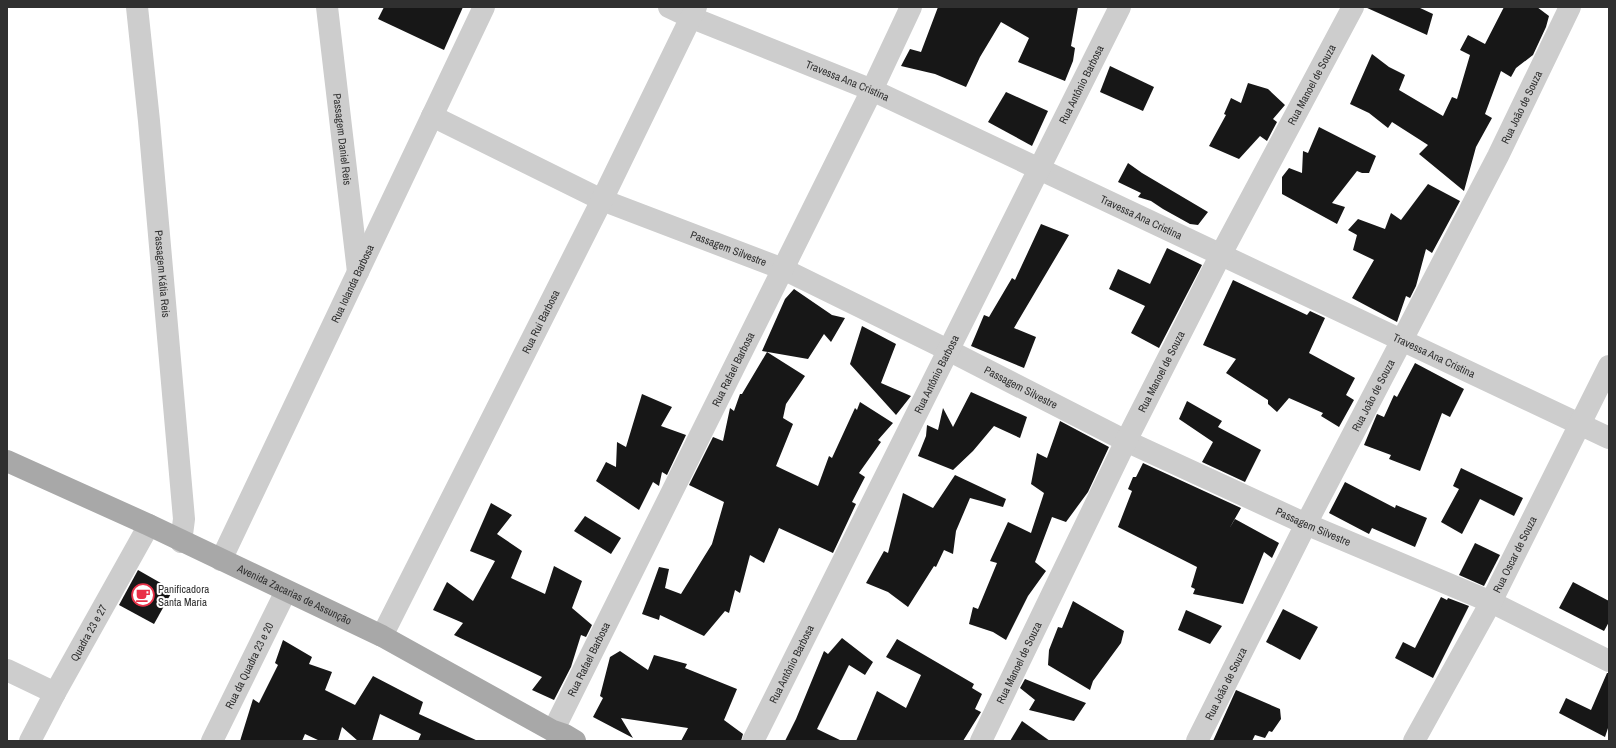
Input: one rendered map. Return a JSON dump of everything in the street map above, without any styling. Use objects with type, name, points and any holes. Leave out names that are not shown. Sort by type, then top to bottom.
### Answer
[{"type":"main road","name":"Avenida Zacarias de Assunção","points":[[7,461],[149,525],[181,542],[382,636],[564,737]]},
{"type":"street","name":"Passagem Kátia Reis","points":[[137,7],[149,121],[184,518],[181,542]]},
{"type":"street","name":"Passagem Daniel Reis","points":[[328,7],[358,272]]},
{"type":"street","name":"Rua Iolanda Barbosa","points":[[221,560],[484,7]]},
{"type":"street","name":"Travessa Ana Cristina","points":[[669,7],[693,12],[872,90],[1220,256],[1403,340],[1609,438]]},
{"type":"street","name":"Rua Rafael Barbosa","points":[[564,737],[783,269],[872,90],[911,7]]},
{"type":"street","name":"Rua Antônio Barbosa","points":[[753,741],[1120,7]]},
{"type":"street","name":"Rua Manoel de Souza","points":[[981,741],[1126,441],[1220,256],[1353,7]]},
{"type":"street","name":"Rua João de Souza","points":[[1197,741],[1306,524],[1498,156],[1570,7]]},
{"type":"street","name":"Rua Rui Barbosa","points":[[382,636],[602,200],[693,12]]},
{"type":"street","name":"Passagem Silvestre","points":[[432,116],[602,200],[783,269],[948,350],[1126,441],[1306,524],[1491,602],[1609,661]]},
{"type":"street","name":"Rua Oscar de Souza","points":[[1414,741],[1491,602],[1609,366]]},
{"type":"street","name":"Quadra 23 e 27","points":[[30,741],[55,693],[149,525]]},
{"type":"street","name":"Rua da Quadra 23 e 20","points":[[212,741],[286,591]]},
{"type":"street","points":[[7,670],[55,693]]},
{"type":"building","points":[[384,7],[463,7],[444,50],[378,19]]},
{"type":"building","points":[[938,7],[1078,7],[1071,46],[1075,48],[1073,61],[1065,81],[1018,62],[1029,38],[1001,22],[980,57],[966,87],[935,74],[901,66],[910,49],[921,52]]},
{"type":"building","points":[[1365,7],[1418,7],[1433,14],[1427,35]]},
{"type":"building","points":[[1504,7],[1537,7],[1549,16],[1546,27],[1533,55],[1516,68],[1511,77],[1501,71],[1485,114],[1492,118],[1476,147],[1464,191],[1419,154],[1428,145],[1392,122],[1388,128],[1369,113],[1350,104],[1372,54],[1389,67],[1405,75],[1399,90],[1443,116],[1452,97],[1457,99],[1470,55],[1460,50],[1468,35],[1485,44]]},
{"type":"building","points":[[1110,66],[1154,87],[1143,111],[1100,92]]},
{"type":"building","points":[[1248,83],[1268,89],[1285,105],[1273,119],[1277,122],[1267,141],[1260,136],[1239,159],[1209,146],[1226,115],[1224,114],[1231,98],[1241,103]]},
{"type":"building","points":[[1006,92],[1048,111],[1032,146],[988,122]]},
{"type":"building","points":[[1319,127],[1376,156],[1369,173],[1357,171],[1332,203],[1345,207],[1337,224],[1282,194],[1282,177],[1289,168],[1302,173],[1303,151],[1308,153]]},
{"type":"building","points":[[1128,163],[1142,173],[1208,212],[1198,225],[1190,224],[1151,201],[1138,197],[1141,193],[1118,182]]},
{"type":"building","points":[[1428,184],[1460,201],[1432,253],[1426,249],[1416,286],[1410,298],[1406,296],[1397,322],[1352,298],[1374,260],[1353,250],[1357,235],[1348,230],[1358,219],[1385,229],[1391,213],[1401,220]]},
{"type":"building","points":[[1041,224],[1069,235],[1014,328],[1036,337],[1024,368],[971,346],[984,315],[989,317],[1012,278],[1015,280]]},
{"type":"building","points":[[1167,248],[1202,265],[1159,348],[1131,333],[1145,306],[1109,289],[1118,269],[1150,284]]},
{"type":"building","points":[[1233,280],[1307,315],[1310,311],[1325,318],[1309,353],[1355,378],[1346,395],[1354,400],[1339,427],[1321,416],[1323,413],[1289,398],[1277,412],[1268,404],[1268,400],[1226,373],[1236,359],[1203,345]]},
{"type":"building","points":[[794,289],[832,315],[845,318],[831,342],[824,334],[808,359],[762,351],[785,299]]},
{"type":"building","points":[[862,326],[896,344],[881,383],[911,396],[896,415],[850,364]]},
{"type":"building","points":[[767,352],[805,376],[786,404],[783,418],[793,424],[776,466],[818,486],[829,456],[832,458],[855,408],[857,410],[860,402],[893,423],[878,440],[881,442],[859,473],[865,477],[852,502],[856,504],[833,553],[779,528],[764,563],[750,555],[740,593],[735,590],[729,613],[725,611],[704,636],[660,615],[659,620],[642,614],[659,567],[669,569],[665,588],[681,594],[712,544],[724,502],[689,485],[713,437],[723,441],[730,408],[734,411],[740,394],[742,394]]},
{"type":"building","points":[[1415,363],[1464,389],[1450,417],[1442,413],[1420,471],[1389,459],[1391,455],[1364,445],[1377,414],[1384,417],[1394,395],[1397,397]]},
{"type":"building","points":[[971,392],[1027,417],[1020,438],[994,426],[973,451],[953,470],[918,456],[926,436],[927,425],[938,430],[943,408],[953,427]]},
{"type":"building","points":[[642,394],[672,407],[661,426],[686,435],[667,475],[662,472],[659,486],[653,482],[639,510],[596,481],[606,462],[616,467],[617,442],[626,447]]},
{"type":"building","points":[[1187,401],[1222,421],[1218,427],[1261,450],[1245,482],[1202,462],[1213,442],[1179,419]]},
{"type":"building","points":[[1060,421],[1109,447],[1088,492],[1066,522],[1052,517],[1035,562],[1046,571],[1028,596],[1006,640],[993,632],[969,624],[973,607],[978,609],[997,563],[990,561],[1008,522],[1031,533],[1044,493],[1031,484],[1037,453],[1047,458]]},
{"type":"building","points":[[1143,463],[1241,508],[1229,529],[1235,519],[1279,543],[1272,558],[1264,552],[1243,604],[1193,594],[1195,589],[1191,587],[1197,567],[1118,527],[1132,491],[1128,489],[1133,477],[1136,477]]},
{"type":"building","points":[[1461,468],[1523,498],[1514,516],[1480,499],[1462,534],[1441,522],[1459,489],[1453,486]]},
{"type":"building","points":[[955,475],[1006,499],[1003,507],[970,498],[956,531],[953,554],[944,550],[936,567],[934,566],[908,607],[888,592],[866,583],[884,551],[888,553],[903,493],[933,508]]},
{"type":"building","points":[[1345,482],[1395,508],[1396,505],[1427,518],[1415,547],[1372,528],[1369,534],[1329,513]]},
{"type":"building","points":[[491,503],[512,515],[497,534],[522,551],[511,578],[545,594],[554,566],[582,581],[572,608],[592,625],[586,637],[581,635],[571,667],[554,700],[532,690],[542,677],[454,635],[463,623],[433,610],[447,582],[473,601],[495,561],[470,551]]},
{"type":"building","points":[[585,516],[621,538],[611,554],[574,531]]},
{"type":"building","points":[[1475,543],[1500,555],[1484,586],[1459,575]]},
{"type":"building","name":"Panificadora Santa Maria","points":[[138,570],[173,590],[154,624],[119,605]]},
{"type":"building","points":[[1573,582],[1609,601],[1609,622],[1604,631],[1559,608]]},
{"type":"building","points":[[1441,597],[1469,606],[1433,678],[1395,658],[1403,642],[1415,648]]},
{"type":"building","points":[[1073,601],[1124,631],[1121,643],[1093,681],[1090,690],[1048,665],[1049,650],[1058,627],[1062,628]]},
{"type":"building","points":[[1283,609],[1318,627],[1300,660],[1266,642]]},
{"type":"building","points":[[1186,610],[1222,626],[1210,644],[1178,630]]},
{"type":"building","points":[[842,638],[873,662],[865,675],[849,665],[817,729],[842,741],[785,741],[796,719],[824,651],[828,654]]},
{"type":"building","points":[[897,639],[974,684],[972,688],[982,694],[975,709],[981,712],[963,741],[856,741],[877,691],[906,708],[921,675],[886,657]]},
{"type":"building","points":[[283,640],[312,657],[309,664],[332,672],[325,690],[355,705],[373,676],[423,702],[419,714],[478,741],[418,741],[421,734],[380,714],[372,741],[358,741],[342,727],[338,741],[320,741],[305,734],[302,741],[240,741],[253,699],[259,703],[278,665],[275,663]]},
{"type":"building","points":[[620,651],[648,670],[654,655],[687,664],[685,668],[737,689],[724,720],[743,734],[741,741],[681,741],[688,728],[621,718],[633,738],[593,717],[603,698],[600,696],[610,657]]},
{"type":"building","points":[[1607,673],[1609,673],[1609,725],[1605,737],[1559,713],[1566,698],[1591,710]]},
{"type":"building","points":[[1025,679],[1086,703],[1074,721],[1029,710],[1035,700],[1020,688]]},
{"type":"building","points":[[1236,690],[1280,709],[1281,719],[1272,732],[1269,731],[1265,738],[1255,735],[1252,741],[1213,741]]},
{"type":"building","points":[[1022,721],[1050,741],[1010,741]]},
{"type":"place","name":"Panificadora Santa Maria","points":[[143,595]]}]
